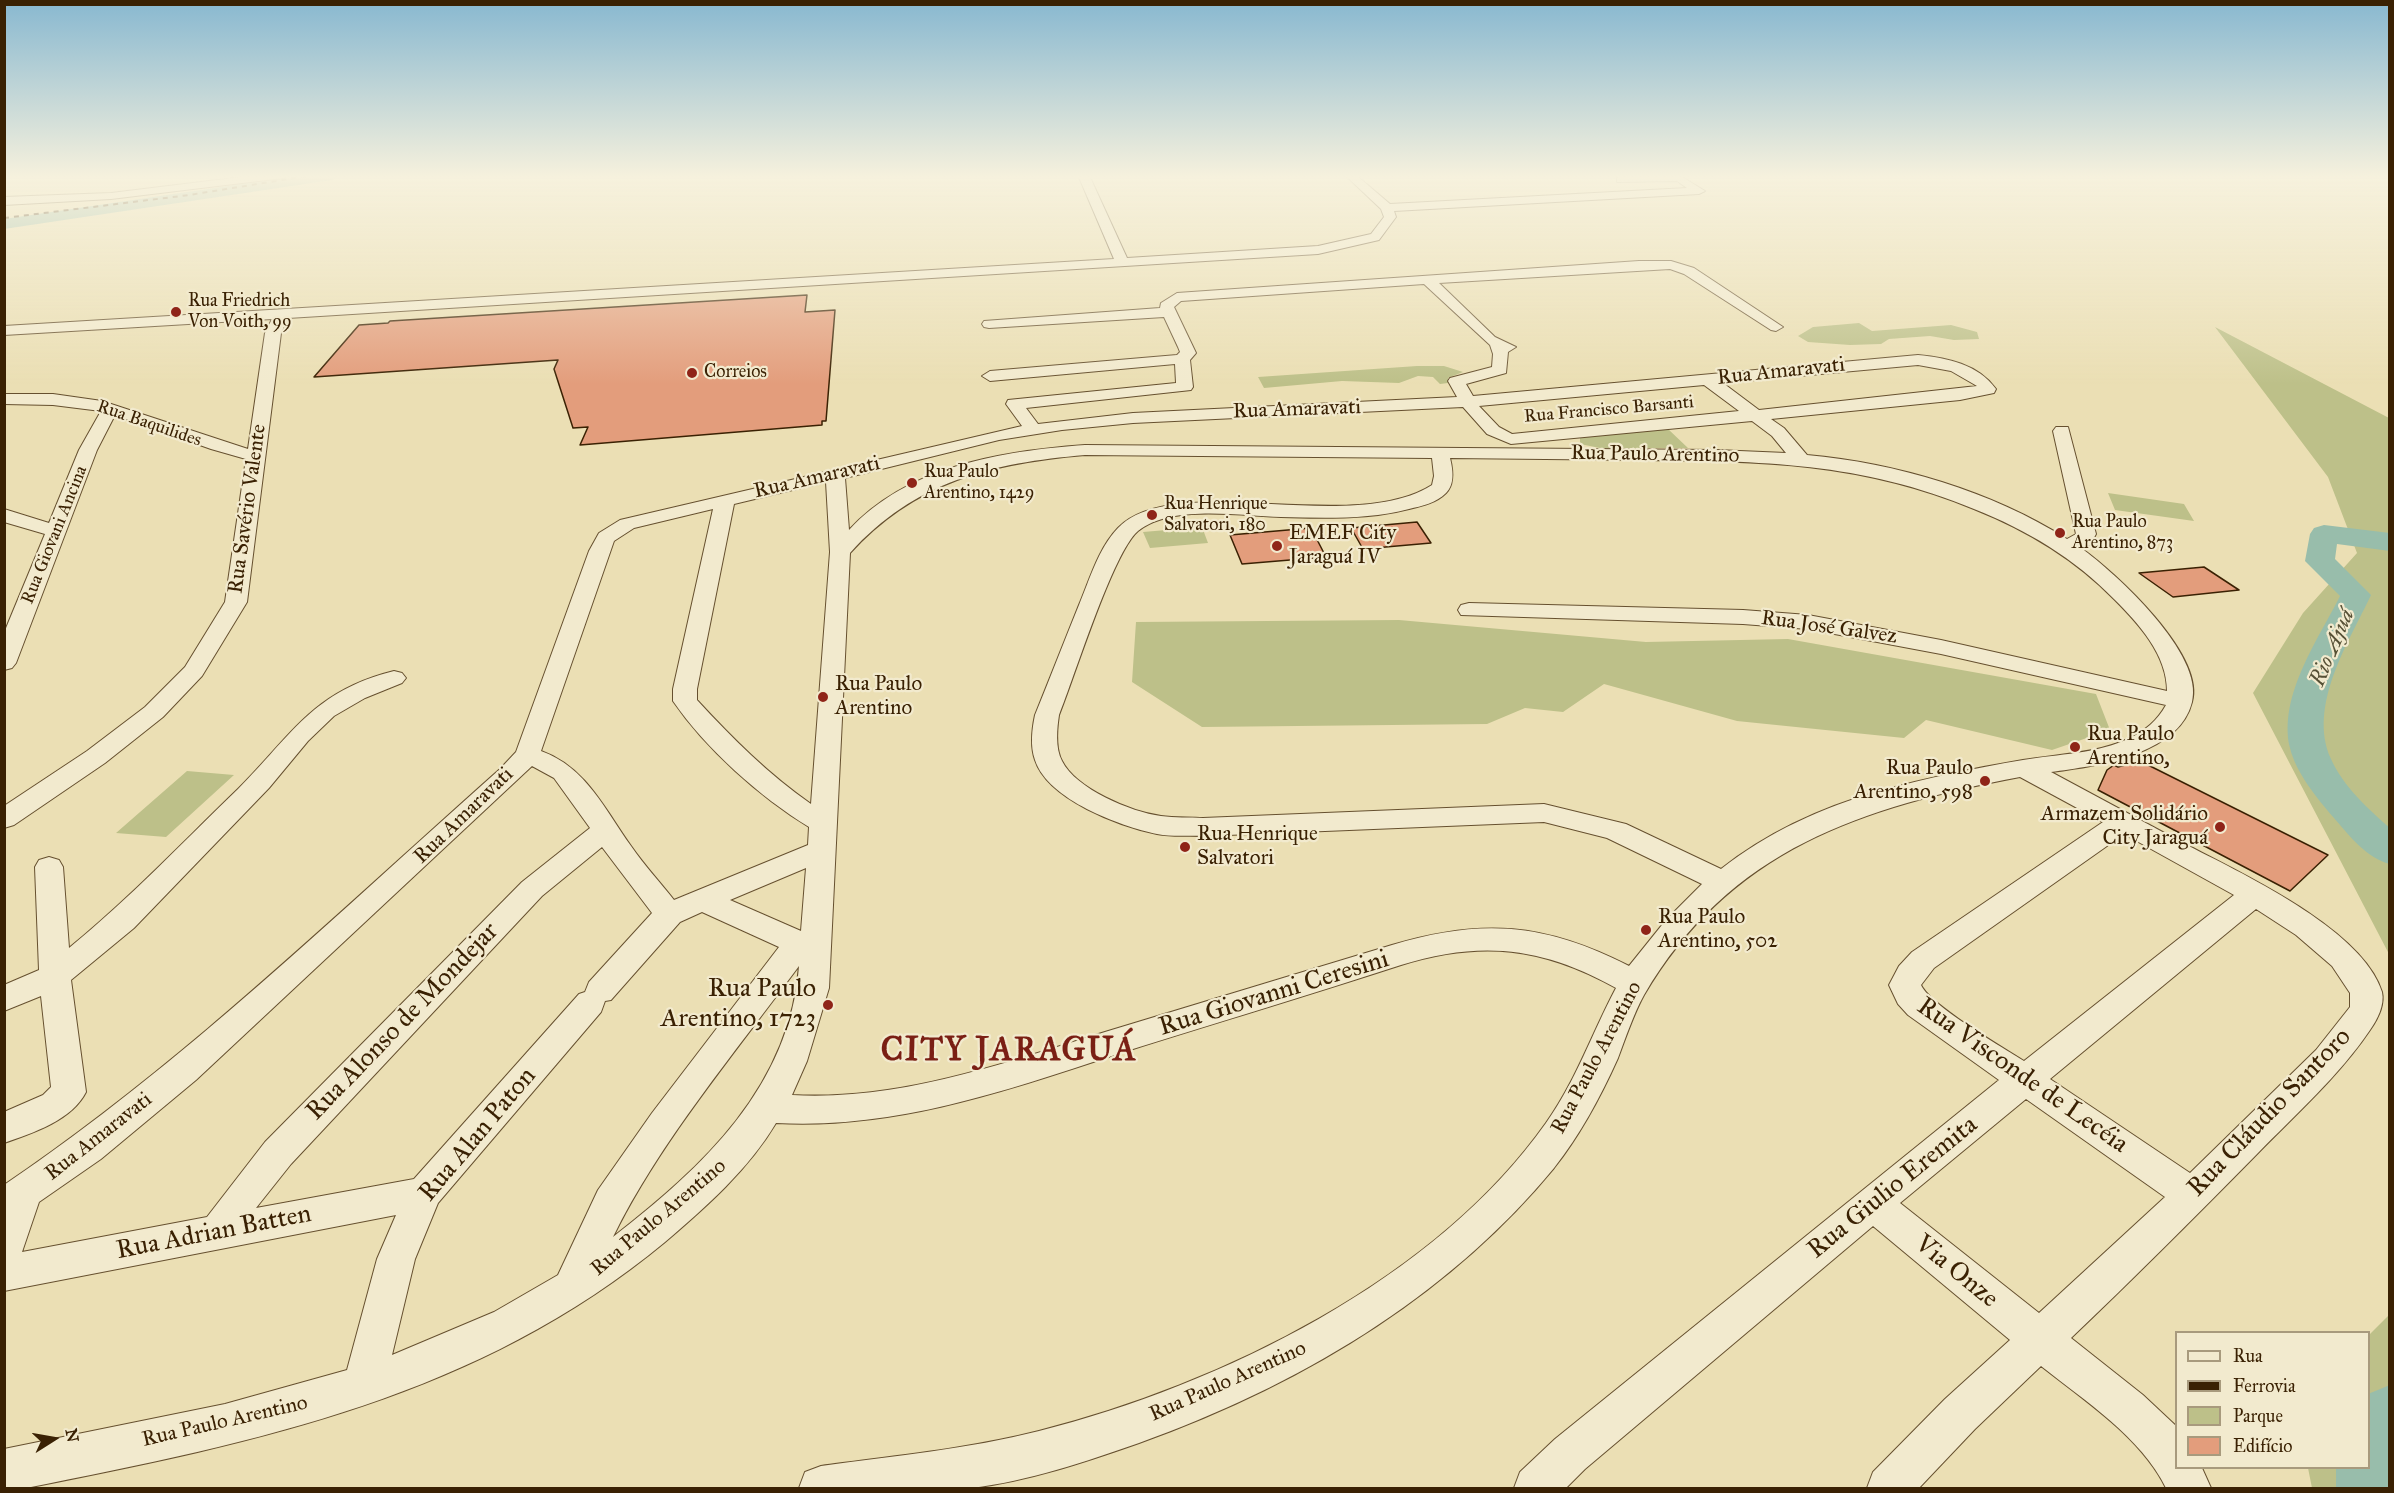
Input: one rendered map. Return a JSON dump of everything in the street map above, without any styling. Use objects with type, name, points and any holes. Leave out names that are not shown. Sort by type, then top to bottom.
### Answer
[{"type":"street","points":[[1114,245],[1122,262]]},
{"type":"street","points":[[4,331],[1262,255],[1336,248],[1348,245]]},
{"type":"street","points":[[1622,252],[1639,265]]},
{"type":"street","points":[[1256,277],[1262,255]]},
{"type":"street","points":[[1163,260],[1256,277],[1276,289],[1639,265],[1671,265],[1689,271],[1776,327]]},
{"type":"street","points":[[1033,429],[1014,404],[1185,387],[1186,347],[1168,312],[1166,306],[1168,302],[1177,297],[1256,277]]},
{"type":"street","points":[[1428,280],[1503,346],[1500,370],[1456,381],[1467,402]]},
{"type":"street","points":[[989,324],[1168,312]]},
{"type":"street","name":"Rua Savério Valente","points":[[4,819],[96,758],[154,712],[175,692],[206,653],[236,602],[273,333],[282,314]]},
{"type":"street","points":[[990,376],[1184,358]]},
{"type":"street","name":"Rua Amaravati","points":[[5,1262],[14,1200],[88,1148],[183,1070],[458,823],[527,755],[539,728],[606,537],[621,527],[649,517],[1033,429],[1133,418],[1467,402],[1880,362],[1929,361]]},
{"type":"street","name":"Rua Francisco Barsanti","points":[[1467,402],[1494,432],[1511,439],[1974,394],[1988,389],[1975,377],[1953,366],[1929,361]]},
{"type":"street","points":[[1708,380],[1785,438],[1800,458]]},
{"type":"street","name":"Rua Baquilides","points":[[4,399],[45,399],[110,409],[229,451],[256,456]]},
{"type":"street","name":"Rua Giovani Ancina","points":[[4,663],[91,443],[110,409]]},
{"type":"street","points":[[2061,431],[2086,534],[2083,541],[2065,546]]},
{"type":"street","name":"Rua Paulo Arentino","points":[[4,1471],[235,1421],[364,1386],[482,1338],[573,1288],[629,1248],[686,1202],[727,1163],[768,1107],[806,1020],[813,988],[808,942],[823,837],[840,552],[873,517],[925,485],[988,463],[1025,456],[1085,450],[1800,458],[1863,466],[1924,481],[1998,511],[2065,546],[2111,581],[2147,621],[2173,663],[2181,701],[2174,717],[2145,740],[2097,755],[1915,790],[1849,810],[1783,842],[1723,882],[1680,925],[1635,984],[1595,1070],[1542,1156],[1511,1191],[1465,1235],[1396,1292],[1354,1320],[1254,1375],[1167,1413],[1088,1438],[991,1462],[821,1488]]},
{"type":"street","points":[[1440,453],[1443,473],[1439,488],[1421,502],[1409,505],[1360,511],[1187,509],[1130,525],[1110,555],[1047,715],[1044,747],[1052,767],[1066,784],[1106,808],[1160,825],[1203,827],[1544,813],[1616,831],[1664,851],[1723,882]]},
{"type":"street","points":[[835,474],[840,552]]},
{"type":"street","points":[[725,499],[689,667],[685,701],[823,837]]},
{"type":"street","points":[[4,515],[26,524],[56,531]]},
{"type":"street","name":"Rua José Galvez","points":[[1469,610],[1743,617],[1808,622],[1941,647],[2181,701]]},
{"type":"street","points":[[4,999],[55,976],[100,940],[159,885],[260,782],[314,721],[356,693],[394,678]]},
{"type":"street","points":[[527,755],[547,762],[563,772],[669,914]]},
{"type":"street","name":"Rua Cláudio Santoro","points":[[1889,1488],[1960,1414],[2040,1341],[2328,1060],[2360,1020],[2366,1007],[2366,993],[2343,958],[2307,927],[2255,894],[2121,823],[2024,768]]},
{"type":"street","name":"Rua Visconde de Lecéia","points":[[2121,823],[1923,960],[1910,974],[1905,984],[1908,994],[1916,1004],[2191,1194]]},
{"type":"street","name":"Rua Alonso de Mondejar","points":[[219,1232],[246,1192],[278,1153],[490,932],[562,863],[606,831]]},
{"type":"street","name":"Rua Alan Paton","points":[[364,1386],[396,1259],[423,1193],[669,914],[702,900],[823,837]]},
{"type":"street","points":[[4,1128],[64,1100],[69,1092],[69,1076],[55,976],[49,867]]},
{"type":"street","name":"Rua Giulio Eremita","points":[[1536,1488],[1570,1454],[1872,1203],[2255,894]]},
{"type":"street","points":[[573,1288],[590,1244],[611,1202],[664,1123],[808,942],[702,900]]},
{"type":"street","name":"Rua Giovanni Ceresini","points":[[768,1107],[829,1110],[908,1100],[1040,1066],[1258,996],[1443,943],[1486,938],[1521,940],[1556,947],[1581,955],[1635,984]]},
{"type":"street","name":"Rua Adrian Batten","points":[[5,1262],[219,1232],[423,1193]]},
{"type":"street","name":"Via Onze","points":[[1872,1203],[2128,1410],[2160,1440],[2175,1462]]},
{"type":"street","name":"Via Onze","points":[[2180,1469],[2189,1488]]},
{"type":"green space","points":[[1859,323],[1872,331],[1951,325],[1977,332],[1979,339],[1954,340],[1930,336],[1889,339],[1881,344],[1850,345],[1808,342],[1798,336],[1813,327]]},
{"type":"green space","points":[[2215,327],[2389,418],[2389,954],[2253,693],[2303,613],[2357,553],[2328,477]]},
{"type":"green space","points":[[1444,366],[1463,372],[1448,378],[1448,383],[1440,384],[1433,377],[1418,376],[1399,383],[1342,381],[1264,388],[1258,377]]},
{"type":"green space","points":[[1668,429],[1688,448],[1600,448],[1580,444],[1580,436]]},
{"type":"green space","points":[[2108,493],[2184,504],[2194,521],[2115,510]]},
{"type":"green space","points":[[1202,527],[1208,543],[1150,548],[1143,532]]},
{"type":"green space","points":[[1399,620],[1646,642],[1788,639],[2096,694],[2110,730],[2052,750],[1926,720],[1904,738],[1737,721],[1604,684],[1563,712],[1525,708],[1487,724],[1202,727],[1132,682],[1136,622]]},
{"type":"green space","points":[[187,771],[234,775],[166,837],[116,833]]},
{"type":"green space","points":[[2389,1315],[2389,1488],[2312,1488],[2308,1469],[2370,1469],[2370,1334]]},
{"type":"building","name":"Correios","points":[[807,295],[805,312],[835,310],[826,421],[822,421],[822,425],[580,445],[588,427],[573,428],[554,369],[558,360],[314,377],[359,325],[390,321]]},
{"type":"building","points":[[1417,522],[1431,543],[1363,549],[1351,528]]},
{"type":"building","name":"EMEF City Jaraguá IV","points":[[1311,528],[1326,557],[1242,564],[1230,535]]},
{"type":"building","points":[[2204,567],[2239,590],[2173,597],[2139,573]]},
{"type":"building","name":"Armazem Solidário City Jaraguá","points":[[2140,761],[2328,855],[2290,891],[2098,790],[2107,770],[2114,765],[2118,767]]},
{"type":"waterway","name":"Rio Ajuá","points":[[2390,542],[2324,534],[2320,561],[2356,595],[2320,669],[2308,709],[2306,728],[2308,747],[2321,775],[2342,803],[2390,851]]},
{"type":"waterway","name":"Rio Ajuá","points":[[2370,1434],[2390,1415]]},
{"type":"waterway","name":"Rio Ajuá","points":[[2367,1469],[2367,1488]]},
{"type":"place","name":"Rua Friedrich Von Voith, 99","points":[[176,312]]},
{"type":"place","name":"Correios","points":[[692,373]]},
{"type":"place","name":"Rua Paulo Arentino, 1429","points":[[912,483]]},
{"type":"place","name":"Rua Henrique Salvatori, 180","points":[[1152,515]]},
{"type":"place","name":"Rua Paulo Arentino, 873","points":[[2060,533]]},
{"type":"place","name":"EMEF City Jaraguá IV","points":[[1277,546]]},
{"type":"place","name":"Rua Paulo Arentino","points":[[823,697]]},
{"type":"place","name":"Rua Paulo Arentino,","points":[[2075,747]]},
{"type":"place","name":"Rua Paulo Arentino, 598","points":[[1985,781]]},
{"type":"place","name":"Armazem Solidário City Jaraguá","points":[[2220,827]]},
{"type":"place","name":"Rua Henrique Salvatori","points":[[1185,847]]},
{"type":"place","name":"Rua Paulo Arentino, 502","points":[[1646,930]]},
{"type":"place","name":"Rua Paulo Arentino, 1723","points":[[828,1005]]},
{"type":"district","name":"CITY JARAGUÁ","points":[[1009,1052]]}]
